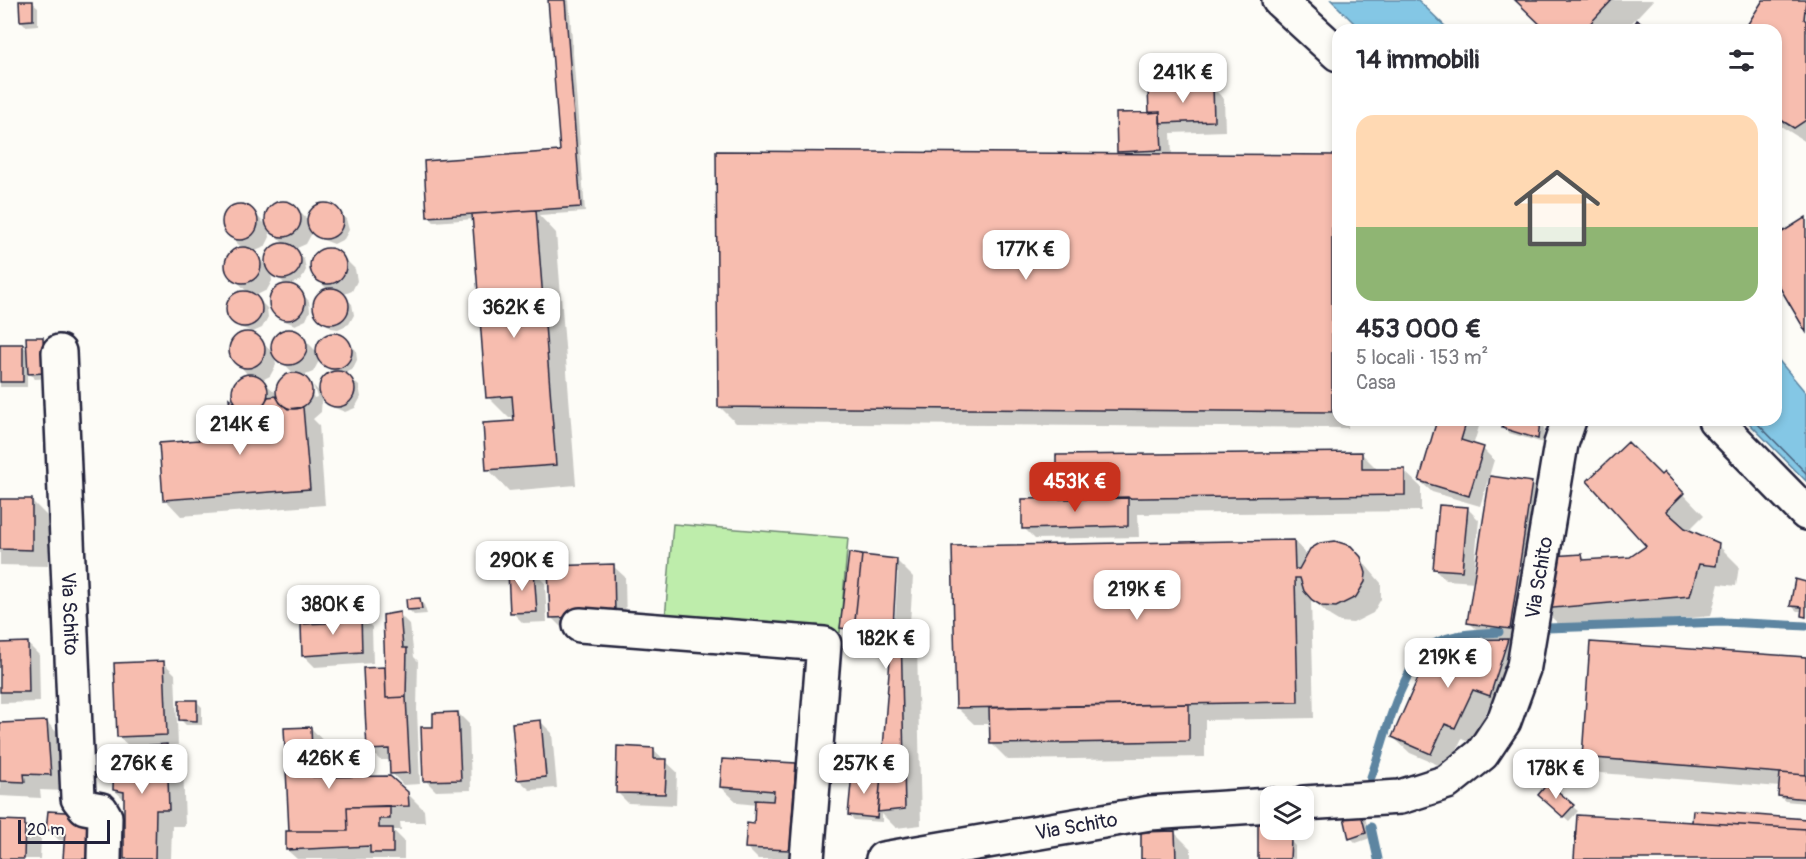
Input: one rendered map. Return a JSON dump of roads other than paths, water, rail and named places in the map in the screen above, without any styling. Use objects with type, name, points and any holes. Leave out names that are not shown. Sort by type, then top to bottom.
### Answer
[{"type":"street","points":[[1278,0],[1332,49]]},
{"type":"street","name":"Via Schito","points":[[59,352],[78,798],[85,807],[100,810],[105,817],[104,859]]},
{"type":"street","points":[[1721,426],[1806,513]]},
{"type":"street","name":"Via Schito","points":[[1314,802],[1400,796],[1447,782],[1482,754],[1504,721],[1524,666],[1564,428]]},
{"type":"street","points":[[580,625],[824,644],[807,859]]},
{"type":"street","name":"Via Schito","points":[[883,859],[1150,813],[1260,806]]},
{"type":"water","points":[[1331,0],[1418,0],[1443,24],[1355,24]]},
{"type":"water","points":[[1782,364],[1806,393],[1806,481],[1752,426],[1782,426]]},
{"type":"waterway","points":[[1547,628],[1723,622],[1806,626]]},
{"type":"waterway","points":[[1371,777],[1400,692],[1417,661],[1427,649],[1451,637],[1499,632]]},
{"type":"waterway","points":[[1371,827],[1378,859]]}]
